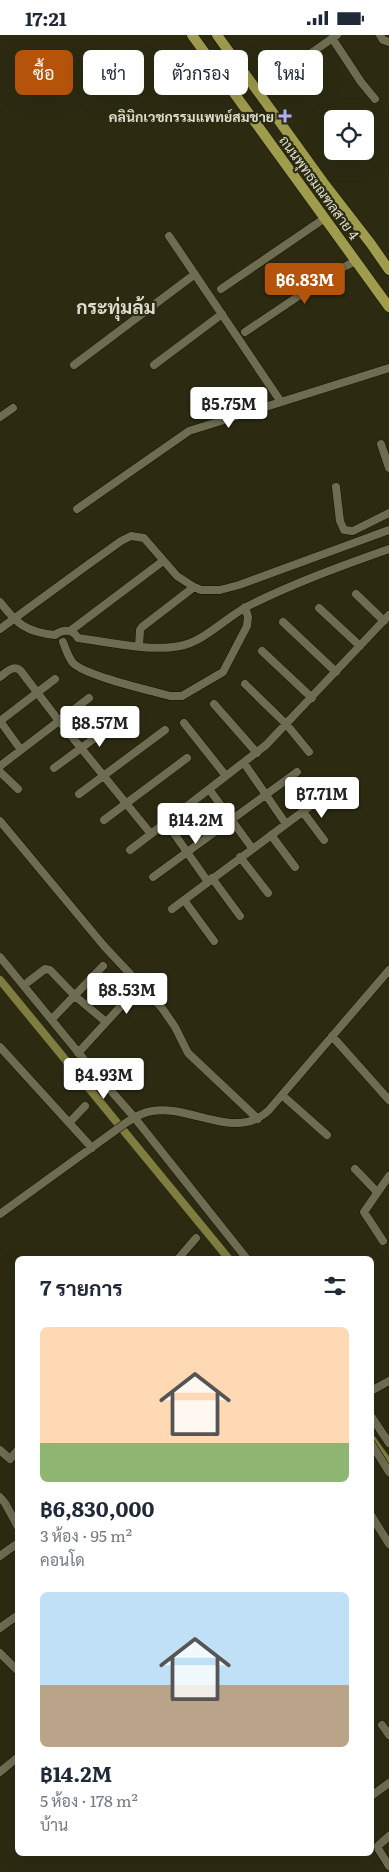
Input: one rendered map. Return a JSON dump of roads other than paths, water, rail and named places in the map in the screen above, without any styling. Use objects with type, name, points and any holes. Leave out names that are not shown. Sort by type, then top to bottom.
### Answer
[{"type":"main road","name":"ถนนพุทธมณฑลสาย 4","points":[[192,35],[389,307]]},
{"type":"main road","name":"ถนนพุทธมณฑลสาย 4","points":[[217,35],[323,183],[389,268]]},
{"type":"street","points":[[380,35],[383,40],[389,42]]},
{"type":"street","points":[[257,91],[334,37],[361,82],[375,99]]},
{"type":"street","points":[[221,289],[325,218]]},
{"type":"street","points":[[168,236],[281,402]]},
{"type":"street","points":[[245,332],[336,271],[356,261]]},
{"type":"street","points":[[74,365],[195,274]]},
{"type":"street","points":[[154,365],[222,314]]},
{"type":"street","points":[[77,509],[189,431],[389,367]]},
{"type":"street","points":[[0,417],[13,408]]},
{"type":"street","points":[[380,444],[389,468]]},
{"type":"street","points":[[336,487],[340,521],[344,530],[353,531],[389,513]]},
{"type":"street","points":[[0,629],[131,536],[144,538],[177,576],[194,587],[201,590],[220,591],[389,530]]},
{"type":"street","points":[[63,642],[72,642],[78,638],[139,646],[168,647],[189,644],[245,607],[310,578],[389,549]]},
{"type":"street","points":[[70,631],[163,561]]},
{"type":"street","points":[[139,646],[142,627],[194,587]]},
{"type":"street","points":[[130,850],[257,753],[287,725],[387,618],[356,594]]},
{"type":"street","points":[[0,602],[14,620],[31,631],[55,635],[63,642],[68,656],[73,663],[86,672],[179,697],[223,672],[247,626],[248,617],[245,607]]},
{"type":"street","points":[[319,608],[360,646]]},
{"type":"street","points":[[283,622],[336,672]]},
{"type":"street","points":[[55,635],[61,631],[70,631],[76,634],[78,638]]},
{"type":"street","points":[[262,651],[312,698]]},
{"type":"street","points":[[0,677],[12,668],[18,668],[151,834]]},
{"type":"street","points":[[21,750],[0,721],[55,679]]},
{"type":"street","points":[[245,685],[287,725],[309,752]]},
{"type":"street","points":[[0,766],[89,698]]},
{"type":"street","points":[[214,704],[257,753]]},
{"type":"street","points":[[54,768],[133,710]]},
{"type":"street","points":[[184,723],[226,777]]},
{"type":"street","points":[[79,794],[165,730]]},
{"type":"street","points":[[104,819],[187,758]]},
{"type":"street","points":[[244,763],[286,824]]},
{"type":"street","points":[[0,772],[18,789]]},
{"type":"street","points":[[153,877],[296,773]]},
{"type":"street","points":[[209,789],[252,848]]},
{"type":"street","points":[[172,909],[317,801]]},
{"type":"street","points":[[303,811],[324,840]]},
{"type":"street","points":[[0,821],[104,946],[162,1008],[188,1053],[258,1119]]},
{"type":"street","points":[[166,822],[240,916]]},
{"type":"street","points":[[271,835],[295,867]]},
{"type":"street","points":[[240,857],[268,893]]},
{"type":"street","points":[[184,900],[214,941]]},
{"type":"street","points":[[0,957],[52,1019],[130,1120],[244,1256]]},
{"type":"street","points":[[52,1019],[103,967]]},
{"type":"street","points":[[28,982],[45,969],[50,970],[106,1022]]},
{"type":"street","points":[[0,1214],[120,1127],[143,1113],[159,1110],[231,1123],[248,1122],[258,1119],[269,1110],[389,970]]},
{"type":"street","points":[[78,1053],[132,994]]},
{"type":"street","points":[[332,1036],[389,1100]]},
{"type":"street","points":[[0,1047],[92,1148]]},
{"type":"street","points":[[282,1095],[327,1135]]},
{"type":"street","points":[[70,1123],[85,1106]]},
{"type":"street","points":[[355,1169],[377,1192]]},
{"type":"street","points":[[383,1241],[364,1212],[389,1176]]},
{"type":"street","points":[[181,1256],[196,1238]]},
{"type":"street","points":[[374,1389],[389,1381]]},
{"type":"street","points":[[374,1420],[389,1443]]},
{"type":"street","points":[[374,1448],[389,1472]]},
{"type":"street","points":[[0,1450],[10,1459],[15,1453]]},
{"type":"street","points":[[0,1497],[15,1521]]},
{"type":"street","points":[[374,1520],[389,1544]]},
{"type":"street","points":[[0,1556],[15,1545]]},
{"type":"street","points":[[0,1628],[15,1617]]},
{"type":"street","points":[[0,1653],[15,1668]]},
{"type":"street","points":[[382,1725],[389,1735]]},
{"type":"street","points":[[0,1772],[15,1760]]},
{"type":"street","points":[[374,1792],[389,1783]]},
{"type":"street","points":[[389,1836],[378,1846],[389,1866]]},
{"type":"waterway","points":[[0,980],[227,1256]]},
{"type":"waterway","points":[[374,1442],[389,1463]]},
{"type":"place","name":"คลินิกเวชกรรมแพทย์สมชาย","points":[[285,116]]},
{"type":"district","name":"กระทุ่มล้ม","points":[[116,306]]}]
